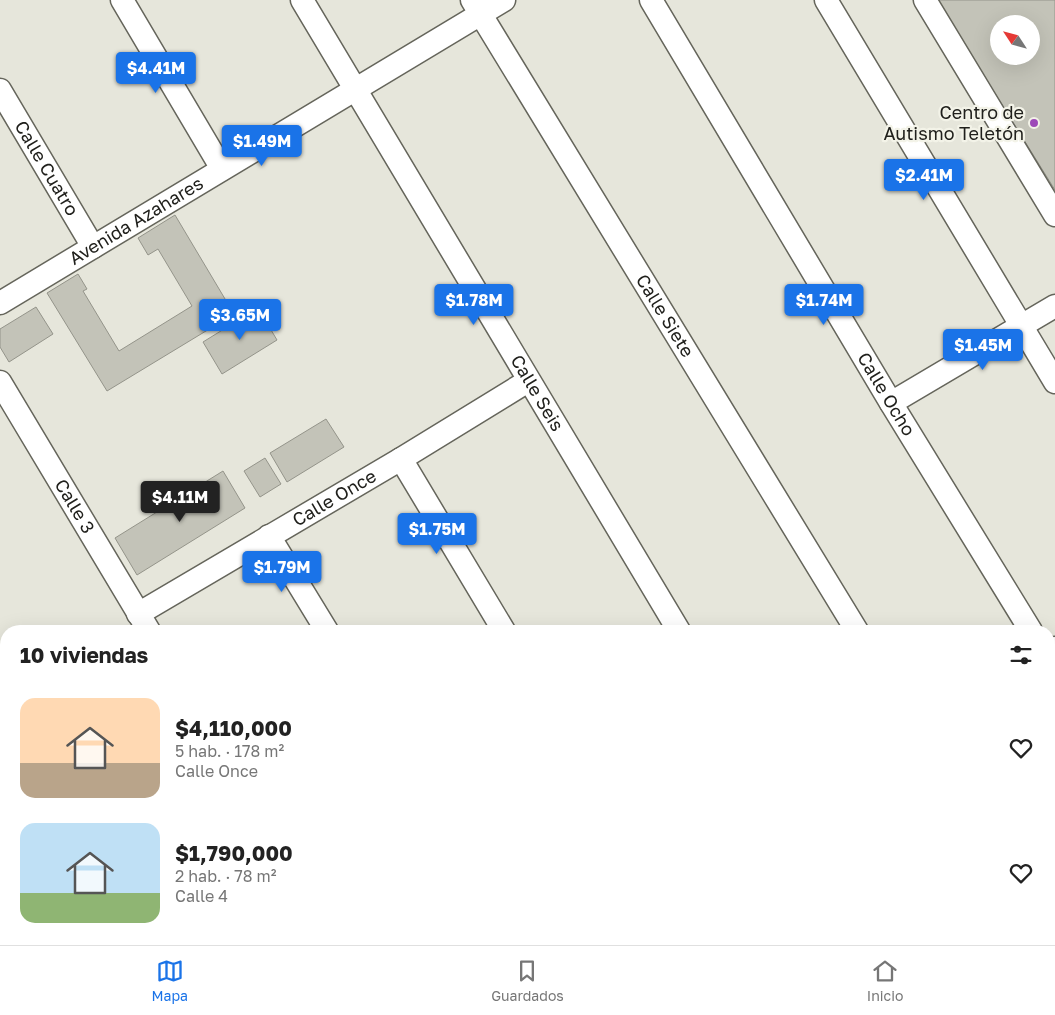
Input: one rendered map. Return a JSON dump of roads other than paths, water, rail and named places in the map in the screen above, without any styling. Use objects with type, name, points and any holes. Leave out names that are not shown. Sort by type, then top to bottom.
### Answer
[{"type":"street","points":[[122,0],[222,169]]},
{"type":"street","name":"Calle Seis","points":[[302,0],[675,625]]},
{"type":"street","name":"Avenida Azahares","points":[[0,303],[354,89],[477,7],[504,0]]},
{"type":"street","name":"Calle Ocho","points":[[651,0],[1027,625]]},
{"type":"street","points":[[826,0],[1055,382]]},
{"type":"street","points":[[925,0],[1055,215]]},
{"type":"street","name":"Calle Siete","points":[[477,7],[853,625]]},
{"type":"street","name":"Calle Cuatro","points":[[0,90],[93,247]]},
{"type":"street","points":[[892,403],[1055,306]]},
{"type":"street","name":"Calle Once","points":[[143,622],[269,536],[401,459],[528,381]]},
{"type":"street","name":"Calle 3","points":[[0,382],[143,622]]},
{"type":"street","points":[[401,459],[500,625]]},
{"type":"street","points":[[269,536],[323,625]]},
{"type":"place","name":"Centro de Autismo Teletón","points":[[1034,123]]}]
